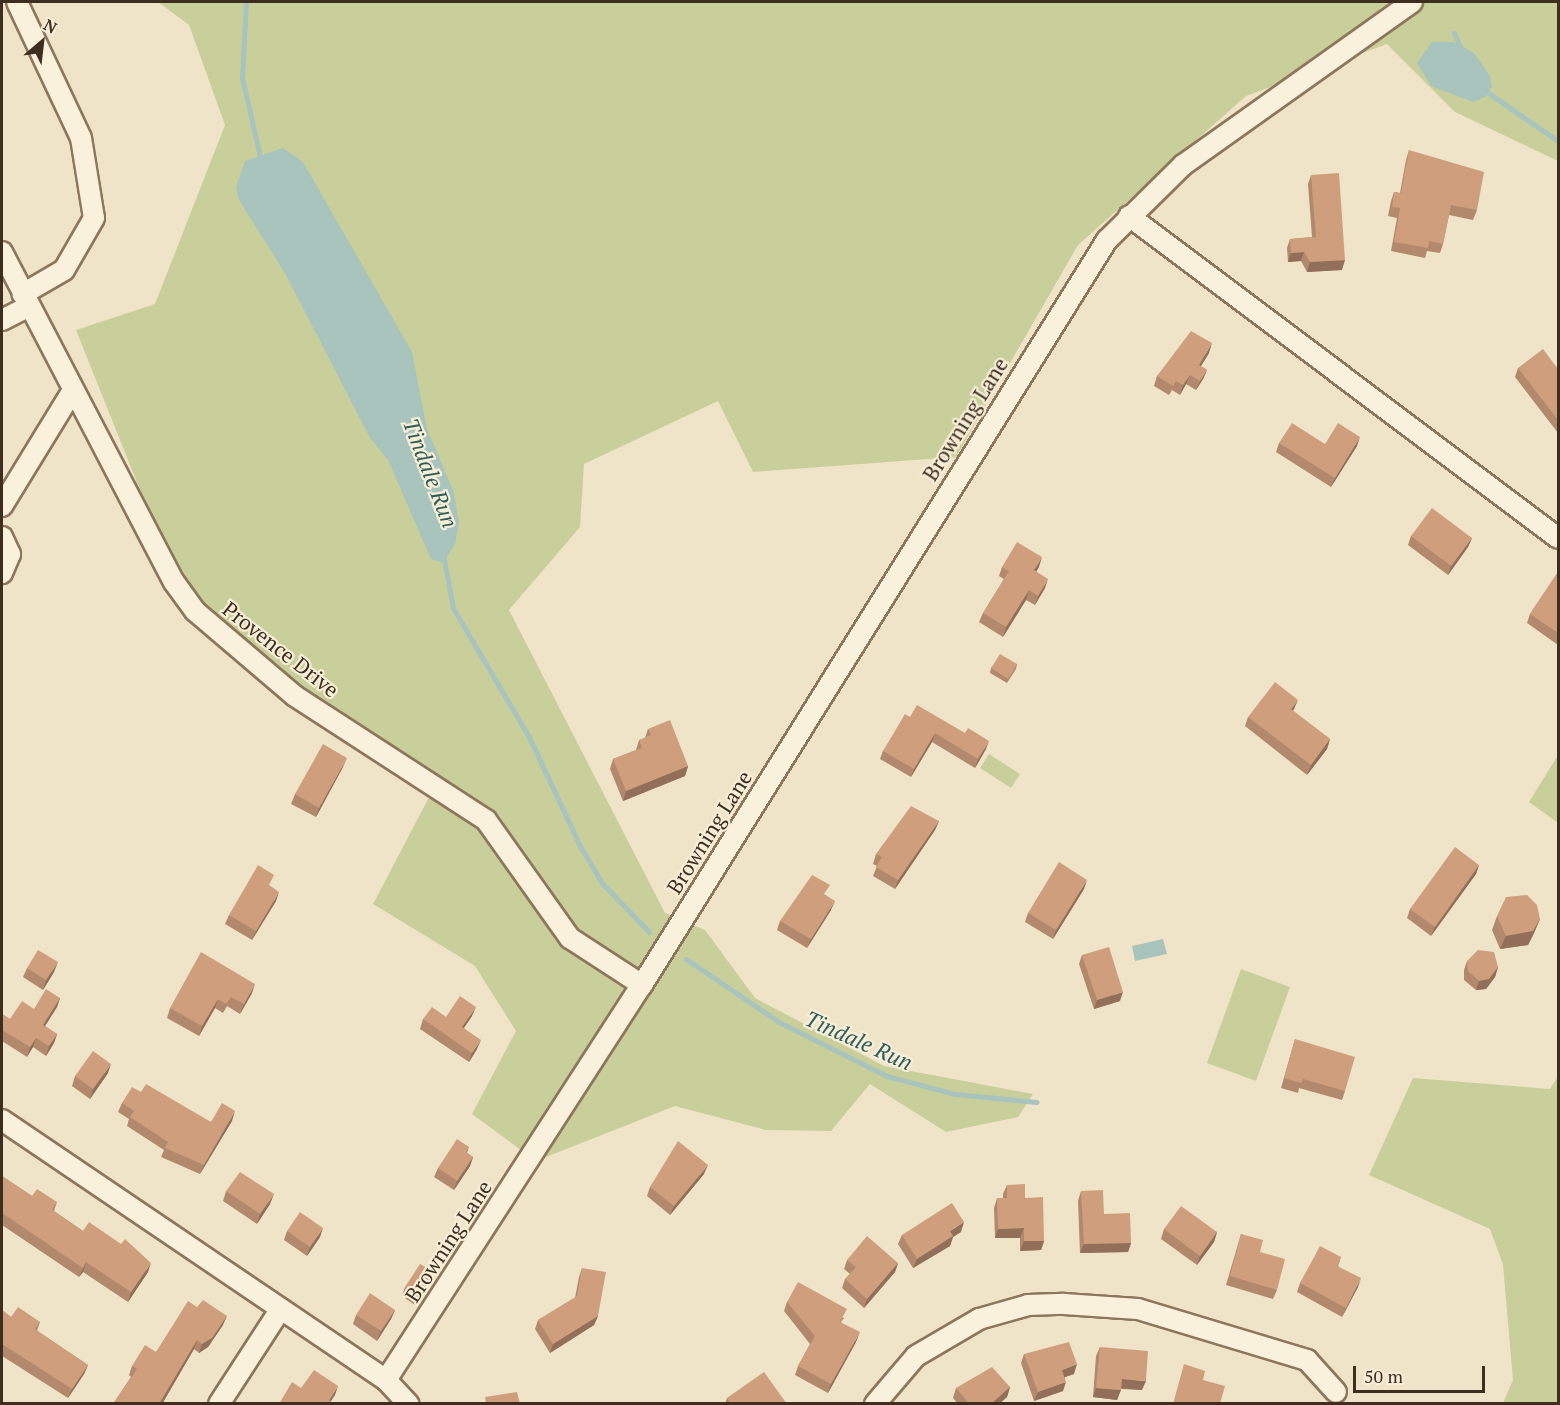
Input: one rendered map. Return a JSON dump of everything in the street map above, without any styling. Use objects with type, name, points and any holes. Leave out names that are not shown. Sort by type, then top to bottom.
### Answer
[{"type":"street","points":[[2,320],[17,290],[64,270],[94,218],[81,138],[17,2]]},
{"type":"street","name":"Browning Lane","points":[[386,1380],[642,985],[1066,301],[1130,216],[1183,165],[1412,2]]},
{"type":"street","points":[[1130,216],[1558,538]]},
{"type":"street","name":"Provence Drive","points":[[2,252],[17,290],[195,611],[295,696],[486,820],[570,938],[642,985]]},
{"type":"street","points":[[2,506],[73,390]]},
{"type":"street","points":[[2,537],[10,554],[2,573]]},
{"type":"street","points":[[2,1119],[386,1380],[408,1404]]},
{"type":"street","points":[[875,1404],[916,1356],[979,1319],[1028,1305],[1064,1304],[1138,1310],[1307,1360],[1336,1392]]},
{"type":"street","points":[[219,1404],[280,1310]]},
{"type":"green space","points":[[158,2],[1558,2],[1558,161],[1455,112],[1387,44],[1246,96],[1078,245],[956,457],[753,472],[718,401],[584,464],[580,527],[509,610],[665,913],[705,930],[755,998],[884,1066],[1033,1094],[1018,1117],[946,1132],[870,1084],[831,1131],[766,1130],[675,1106],[536,1161],[472,1114],[516,1031],[475,966],[373,904],[436,784],[186,605],[76,330],[155,304],[225,125],[189,25]]},
{"type":"green space","points":[[989,754],[1020,774],[1011,788],[980,768]]},
{"type":"green space","points":[[1558,755],[1558,823],[1529,802]]},
{"type":"green space","points":[[1241,969],[1290,987],[1256,1081],[1207,1063]]},
{"type":"green space","points":[[1558,1076],[1558,1403],[1503,1403],[1513,1380],[1503,1265],[1490,1229],[1369,1175],[1413,1078],[1550,1089]]},
{"type":"water","points":[[1432,42],[1454,42],[1474,53],[1490,76],[1492,87],[1485,97],[1473,102],[1431,86],[1417,63]]},
{"type":"water","points":[[283,148],[303,162],[412,352],[427,429],[453,490],[459,522],[455,544],[443,563],[431,559],[388,460],[370,438],[286,275],[239,200],[236,187],[245,161]]},
{"type":"water","points":[[1163,939],[1167,954],[1135,961],[1132,946]]},
{"type":"building","points":[[1409,150],[1484,172],[1477,210],[1451,205],[1443,244],[1429,241],[1428,248],[1394,242],[1400,208],[1392,207],[1394,192],[1401,193]]},
{"type":"building","points":[[1339,173],[1345,260],[1310,262],[1304,252],[1291,253],[1290,239],[1316,237],[1311,175]]},
{"type":"building","points":[[1191,331],[1212,343],[1199,365],[1207,370],[1200,381],[1190,375],[1183,385],[1176,381],[1173,386],[1157,376]]},
{"type":"building","points":[[1543,349],[1558,369],[1558,420],[1518,368]]},
{"type":"building","points":[[1292,423],[1325,444],[1338,423],[1360,437],[1335,478],[1279,443]]},
{"type":"building","points":[[1432,508],[1472,538],[1451,566],[1411,536]]},
{"type":"building","points":[[1017,542],[1042,557],[1034,570],[1048,579],[1038,596],[1029,590],[1006,627],[983,613],[1009,571],[1002,567]]},
{"type":"building","points":[[1558,572],[1558,633],[1530,614]]},
{"type":"building","points":[[1000,654],[1017,664],[1008,679],[991,668]]},
{"type":"building","points":[[1275,682],[1298,700],[1291,709],[1330,739],[1311,765],[1248,717]]},
{"type":"building","points":[[917,705],[965,733],[968,728],[989,741],[978,759],[935,733],[914,769],[883,751],[905,714],[910,717]]},
{"type":"building","points":[[670,720],[688,766],[626,791],[613,759],[642,748],[639,740],[651,735],[648,729]]},
{"type":"building","points":[[323,744],[347,758],[319,808],[295,794]]},
{"type":"building","points":[[911,806],[939,821],[898,880],[876,867],[882,857],[876,854]]},
{"type":"building","points":[[1455,847],[1479,865],[1435,927],[1410,909]]},
{"type":"building","points":[[1059,862],[1087,880],[1056,930],[1028,913]]},
{"type":"building","points":[[258,865],[274,875],[269,885],[279,892],[256,931],[229,915]]},
{"type":"building","points":[[812,875],[830,885],[824,894],[835,901],[811,939],[780,921]]},
{"type":"building","points":[[1527,895],[1537,905],[1540,919],[1533,931],[1506,936],[1497,916],[1506,897]]},
{"type":"building","points":[[1109,947],[1123,992],[1097,1000],[1082,955]]},
{"type":"building","points":[[38,950],[58,962],[46,980],[27,968]]},
{"type":"building","points":[[1478,950],[1494,952],[1498,967],[1489,979],[1479,981],[1468,971],[1467,961]]},
{"type":"building","points":[[201,952],[255,984],[244,1004],[231,997],[226,1004],[218,999],[202,1026],[170,1008]]},
{"type":"building","points":[[46,989],[60,998],[43,1025],[57,1034],[49,1046],[36,1038],[30,1047],[2,1030],[2,1014],[10,1019],[22,1001],[34,1009]]},
{"type":"building","points":[[460,996],[476,1007],[462,1027],[481,1040],[472,1053],[423,1019],[432,1007],[446,1017]]},
{"type":"building","points":[[1295,1039],[1355,1057],[1345,1091],[1303,1079],[1301,1083],[1284,1078]]},
{"type":"building","points":[[93,1051],[111,1064],[93,1089],[75,1076]]},
{"type":"building","points":[[146,1084],[211,1122],[222,1103],[235,1111],[204,1165],[165,1148],[168,1142],[130,1117],[134,1111],[122,1103],[132,1087],[141,1092]]},
{"type":"building","points":[[457,1139],[469,1147],[466,1152],[473,1157],[457,1181],[438,1168]]},
{"type":"building","points":[[678,1141],[708,1165],[674,1206],[650,1187]]},
{"type":"building","points":[[240,1172],[274,1194],[260,1214],[226,1191]]},
{"type":"building","points":[[2,1176],[32,1196],[37,1189],[57,1202],[52,1210],[83,1231],[89,1222],[121,1244],[125,1239],[151,1263],[131,1292],[86,1262],[83,1268],[2,1213]]},
{"type":"building","points":[[1025,1184],[1025,1198],[1043,1197],[1044,1241],[1024,1241],[1024,1228],[998,1229],[997,1198],[1007,1198],[1007,1185]]},
{"type":"building","points":[[1103,1190],[1104,1214],[1130,1213],[1131,1243],[1084,1244],[1081,1191]]},
{"type":"building","points":[[952,1203],[964,1222],[950,1231],[953,1236],[917,1259],[902,1235]]},
{"type":"building","points":[[1181,1206],[1217,1232],[1200,1256],[1164,1229]]},
{"type":"building","points":[[300,1212],[323,1228],[310,1247],[287,1231]]},
{"type":"building","points":[[1241,1234],[1263,1240],[1260,1252],[1285,1259],[1277,1290],[1230,1276]]},
{"type":"building","points":[[867,1236],[898,1263],[867,1299],[845,1279],[856,1267],[847,1260]]},
{"type":"building","points":[[1320,1246],[1341,1257],[1337,1266],[1361,1278],[1346,1308],[1300,1283]]},
{"type":"building","points":[[420,1264],[434,1272],[418,1296],[405,1287]]},
{"type":"building","points":[[582,1268],[606,1272],[598,1316],[553,1344],[538,1320],[577,1296]]},
{"type":"building","points":[[798,1282],[847,1309],[840,1322],[860,1332],[831,1384],[798,1366],[815,1336],[787,1302]]},
{"type":"building","points":[[370,1293],[395,1310],[381,1331],[356,1315]]},
{"type":"building","points":[[203,1300],[227,1316],[212,1338],[202,1344],[197,1340],[159,1404],[113,1404],[137,1369],[132,1366],[145,1345],[156,1352],[188,1301],[197,1307]]},
{"type":"building","points":[[18,1307],[40,1322],[35,1329],[88,1365],[72,1389],[2,1344],[2,1310],[11,1317]]},
{"type":"building","points":[[1069,1342],[1077,1364],[1062,1370],[1066,1382],[1038,1392],[1024,1354]]},
{"type":"building","points":[[1100,1347],[1148,1351],[1146,1381],[1122,1379],[1121,1390],[1096,1388]]},
{"type":"building","points":[[1184,1364],[1205,1371],[1203,1380],[1225,1386],[1220,1404],[1173,1404]]},
{"type":"building","points":[[992,1367],[1010,1387],[991,1404],[969,1404],[956,1388]]},
{"type":"building","points":[[314,1370],[338,1386],[329,1400],[334,1404],[279,1404],[292,1382],[301,1388]]},
{"type":"building","points":[[764,1372],[787,1404],[731,1404],[727,1398]]},
{"type":"building","points":[[517,1392],[520,1404],[486,1404],[485,1397]]},
{"type":"waterway","name":"Tindale Run","points":[[246,2],[242,78],[261,160]]},
{"type":"waterway","points":[[1454,33],[1462,51]]},
{"type":"waterway","points":[[1484,90],[1558,141]]},
{"type":"waterway","name":"Tindale Run","points":[[443,554],[453,608],[529,737],[580,846],[602,883],[649,932]]},
{"type":"waterway","name":"Tindale Run","points":[[686,959],[779,1022],[887,1076],[955,1094],[1037,1102]]}]
